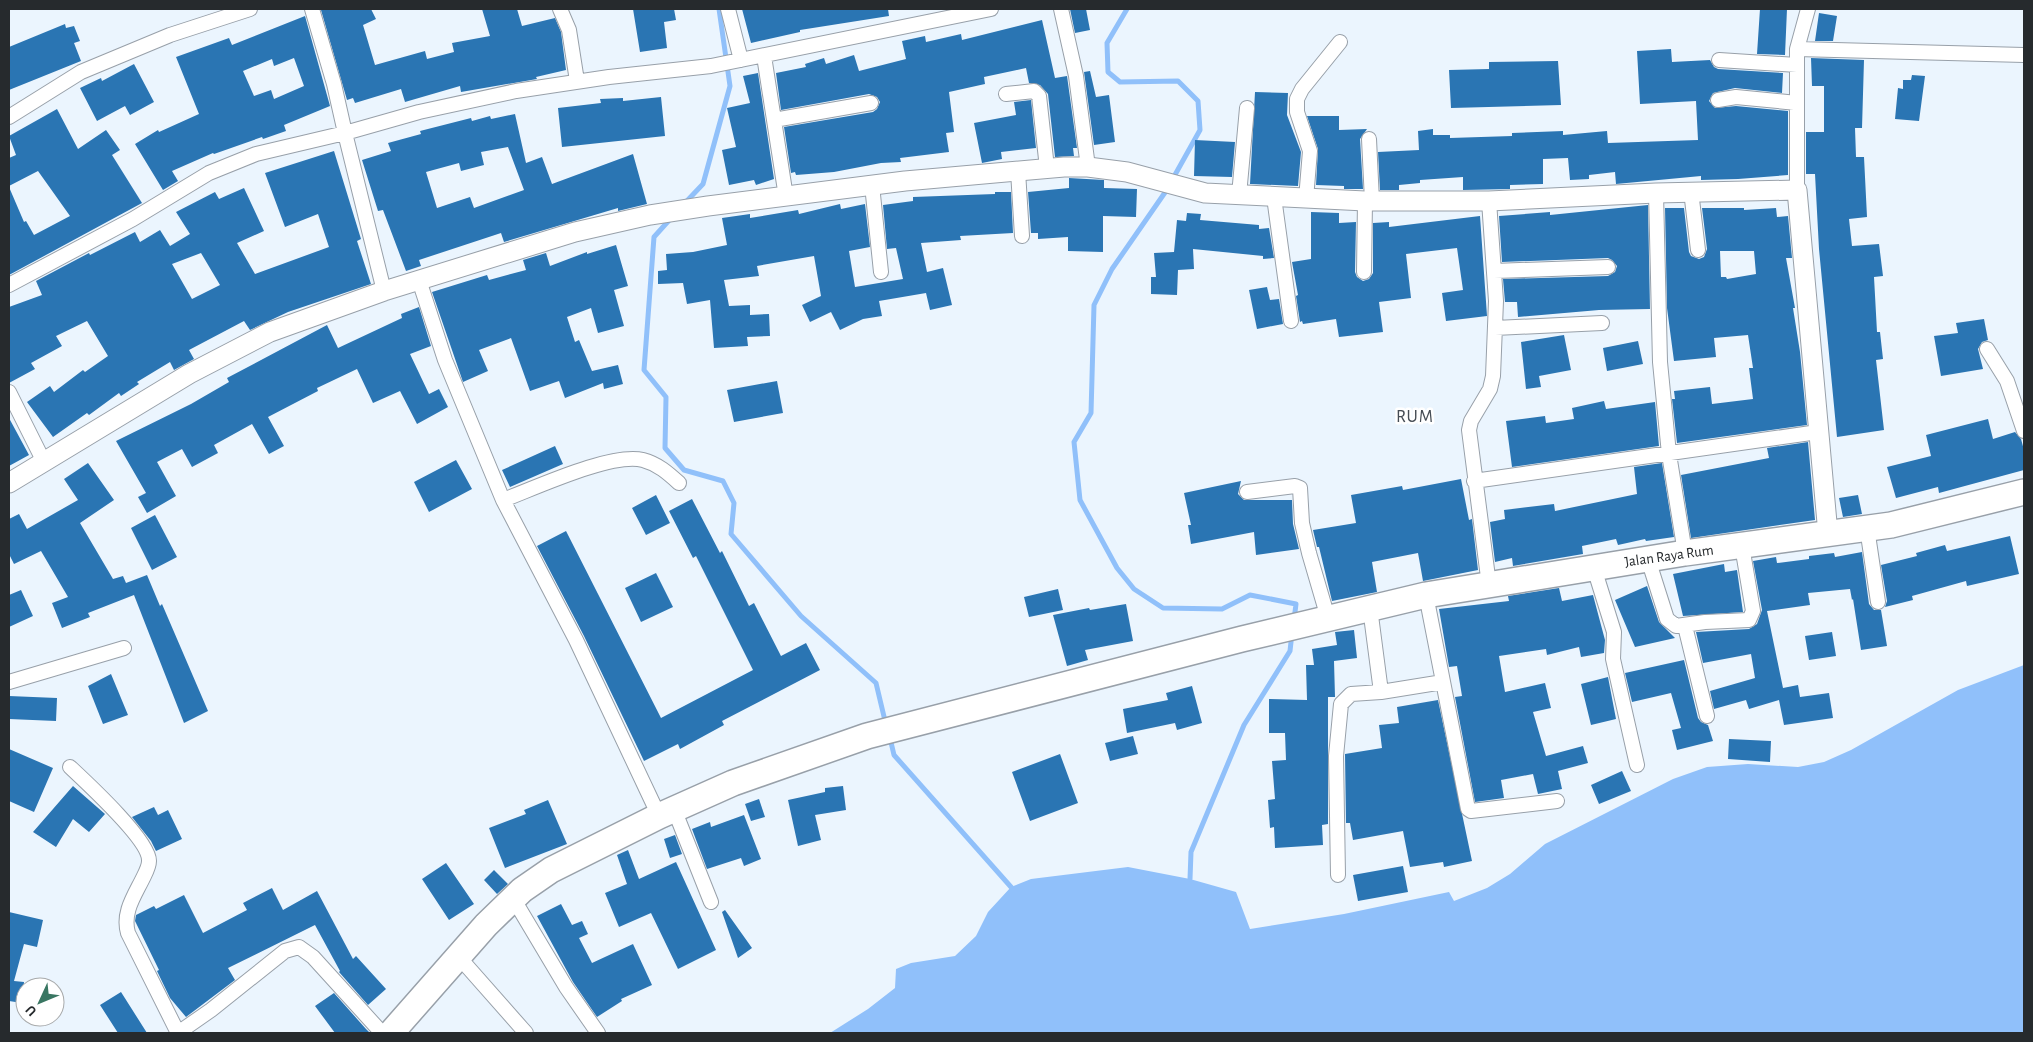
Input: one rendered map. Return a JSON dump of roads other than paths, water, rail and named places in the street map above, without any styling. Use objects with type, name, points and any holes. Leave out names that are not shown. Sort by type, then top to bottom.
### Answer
[{"type":"highway","name":"Jalan Raya Rum","points":[[391,1033],[458,956],[513,898],[551,870],[667,813],[759,773],[867,736],[1242,639],[1426,595],[1685,554],[1867,528],[1947,512],[2024,492]]},
{"type":"street","points":[[9,117],[81,72],[170,35],[250,9]]},
{"type":"street","points":[[312,9],[384,291]]},
{"type":"street","points":[[560,9],[569,30],[577,81]]},
{"type":"street","points":[[728,9],[737,61]]},
{"type":"street","points":[[9,285],[133,219],[209,173],[256,154],[345,133],[419,112],[516,91],[577,81],[711,66],[991,9]]},
{"type":"street","points":[[1062,9],[1076,76],[1088,167]]},
{"type":"street","points":[[1808,9],[1797,49],[1797,190],[1828,534]]},
{"type":"street","points":[[1306,199],[1310,151],[1298,112],[1297,99],[1302,89],[1340,42]]},
{"type":"street","points":[[1797,49],[2024,54]]},
{"type":"street","points":[[764,56],[786,196]]},
{"type":"street","points":[[1719,60],[1797,65]]},
{"type":"street","points":[[1006,94],[1034,91],[1039,96],[1047,168]]},
{"type":"street","points":[[1718,100],[1736,97],[1797,103]]},
{"type":"street","points":[[774,120],[870,103]]},
{"type":"street","points":[[1239,195],[1247,108]]},
{"type":"street","points":[[1364,272],[1369,139]]},
{"type":"street","points":[[9,483],[189,374],[270,332],[419,280],[575,232],[650,214],[872,185],[1047,168],[1088,167],[1147,176],[1170,184],[1205,192],[1306,199],[1489,201],[1691,191],[1797,190]]},
{"type":"street","points":[[1018,171],[1022,236]]},
{"type":"street","points":[[872,185],[881,272]]},
{"type":"street","points":[[1691,191],[1698,250]]},
{"type":"street","points":[[1656,193],[1660,362],[1669,454],[1685,554]]},
{"type":"street","points":[[1274,197],[1291,320]]},
{"type":"street","points":[[1489,201],[1494,271],[1494,376],[1490,388],[1471,422],[1469,430],[1474,481],[1489,585]]},
{"type":"street","points":[[1494,271],[1608,267]]},
{"type":"street","points":[[419,280],[445,360],[503,500],[667,813],[711,902]]},
{"type":"street","points":[[1495,328],[1602,323]]},
{"type":"street","points":[[1987,349],[2007,381],[2024,431]]},
{"type":"street","points":[[9,392],[44,462]]},
{"type":"street","points":[[1474,481],[1818,432]]},
{"type":"street","points":[[503,500],[554,480],[622,459],[642,460],[655,464],[679,482]]},
{"type":"street","points":[[1248,492],[1295,486],[1300,488],[1302,522],[1321,620]]},
{"type":"street","points":[[1867,528],[1878,602]]},
{"type":"street","points":[[1648,560],[1667,619],[1676,626],[1751,618],[1753,611],[1742,546]]},
{"type":"street","points":[[1594,568],[1614,632],[1612,654],[1637,764]]},
{"type":"street","points":[[1426,595],[1468,809],[1471,811],[1557,801]]},
{"type":"street","points":[[1370,608],[1381,692]]},
{"type":"street","points":[[1685,626],[1707,716]]},
{"type":"street","points":[[9,682],[124,648]]},
{"type":"street","points":[[1338,875],[1336,756],[1341,704],[1351,694],[1381,692],[1443,682]]},
{"type":"street","points":[[70,767],[120,815],[148,853],[150,861],[126,912],[125,923],[128,933],[178,1033],[211,1010],[285,951],[299,947],[314,957],[382,1033]]},
{"type":"street","points":[[513,898],[566,987],[598,1033]]},
{"type":"street","points":[[458,956],[526,1033]]},
{"type":"water","points":[[2024,665],[2024,1033],[830,1033],[868,1009],[895,988],[896,969],[911,963],[955,956],[976,936],[988,912],[1011,887],[1031,879],[1128,867],[1190,879],[1236,892],[1250,929],[1344,914],[1449,892],[1454,901],[1487,888],[1510,874],[1545,844],[1673,779],[1707,767],[1748,764],[1798,767],[1824,762],[1851,750],[1958,690]]},
{"type":"waterway","points":[[684,204],[703,184],[730,86],[719,9]]},
{"type":"waterway","points":[[1127,9],[1107,43],[1108,72],[1120,82],[1178,81],[1198,101],[1200,130],[1166,191],[1112,269],[1094,305],[1091,413],[1074,442],[1080,500],[1117,568],[1134,589],[1163,608],[1222,609],[1250,595],[1296,604],[1294,620]]},
{"type":"waterway","points":[[672,217],[654,237],[644,370],[666,397],[665,448],[684,470],[723,481],[734,503],[731,534],[801,616],[876,683],[886,725]]},
{"type":"waterway","points":[[1190,879],[1191,852],[1244,725],[1290,651],[1292,633]]},
{"type":"waterway","points":[[890,738],[894,755],[1011,887]]},
{"type":"district","name":"RUM","points":[[1415,417]]}]
